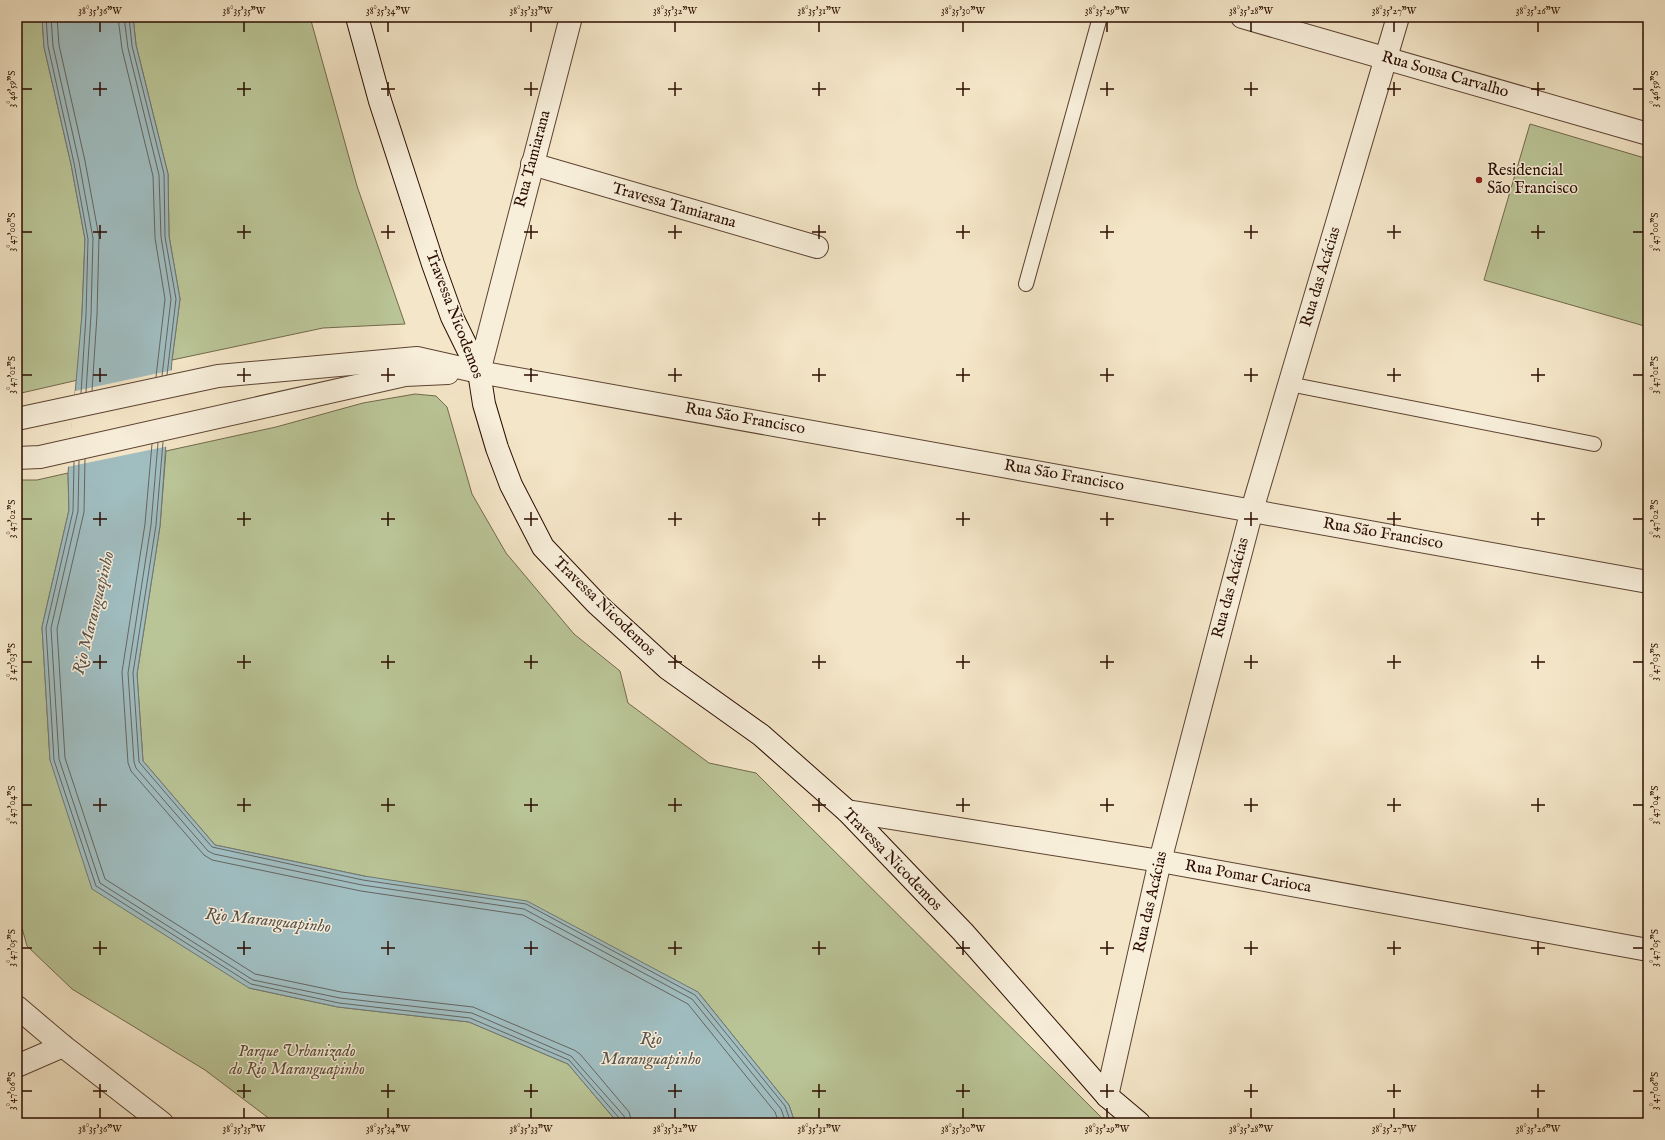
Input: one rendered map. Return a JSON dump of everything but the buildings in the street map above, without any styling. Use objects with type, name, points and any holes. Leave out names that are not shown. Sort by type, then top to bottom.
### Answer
[{"type":"street","name":"Travessa Nicodemos","points":[[357,17],[380,100],[433,264],[452,317],[479,372],[484,404],[497,448],[511,485],[543,547],[597,604],[667,668],[761,735],[847,811],[963,932],[1107,1096],[1139,1123]]},
{"type":"street","name":"Rua Tamiarana","points":[[479,372],[571,17]]},
{"type":"street","name":"Rua Sousa Carvalho","points":[[1242,17],[1648,134]]},
{"type":"street","name":"Rua das Acácias","points":[[1107,1096],[1160,861],[1252,510],[1398,17]]},
{"type":"street","name":"Travessa Tamiarana","points":[[532,164],[817,247]]},
{"type":"street","points":[[24,417],[218,376],[418,358],[479,372]]},
{"type":"street","points":[[17,458],[40,457],[405,375],[479,372]]},
{"type":"street","name":"Rua São Francisco","points":[[479,372],[1648,582]]},
{"type":"street","name":"Rua Pomar Carioca","points":[[847,811],[1160,861],[1648,950]]},
{"type":"street","points":[[17,1007],[63,1046],[162,1123]]},
{"type":"street","points":[[17,1066],[63,1046]]},
{"type":"lane","points":[[1026,284],[1100,17]]},
{"type":"lane","points":[[1289,384],[1594,444]]},
{"type":"green space","points":[[17,17],[42,17],[44,47],[71,164],[85,239],[78,380],[17,394]]},
{"type":"green space","points":[[133,17],[310,17],[357,186],[405,324],[323,328],[172,360],[180,299],[169,236],[168,174],[136,45]]},
{"type":"green space","points":[[1530,124],[1648,159],[1648,327],[1484,280]]},
{"type":"green space","points":[[415,394],[436,396],[447,407],[472,494],[506,553],[574,634],[620,671],[628,703],[709,763],[756,773],[1107,1123],[795,1123],[789,1105],[698,992],[364,876],[215,845],[143,761],[137,674],[160,526],[166,451],[276,427],[363,403]]},
{"type":"green space","name":"Parque Urbanizado do Rio Maranguapinho","points":[[68,473],[69,510],[42,627],[50,760],[249,988],[338,1007],[469,1022],[568,1064],[618,1123],[275,1123],[205,1070],[72,989],[27,946],[17,910],[17,480],[37,480]]},
{"type":"water","name":"Rio Maranguapinho","points":[[42,17],[133,17],[136,45],[168,174],[169,236],[180,299],[172,360],[160,526],[137,674],[143,761],[215,845],[364,876],[527,901],[698,992],[789,1105],[795,1123],[618,1123],[568,1064],[469,1022],[338,1007],[249,988],[92,889],[50,760],[42,627],[69,510],[68,473],[82,314],[85,239],[71,164],[44,47]]},
{"type":"pier","points":[[173,370],[169,446],[67,467],[75,391]]},
{"type":"place","name":"Residencial São Francisco","points":[[1479,180]]}]
